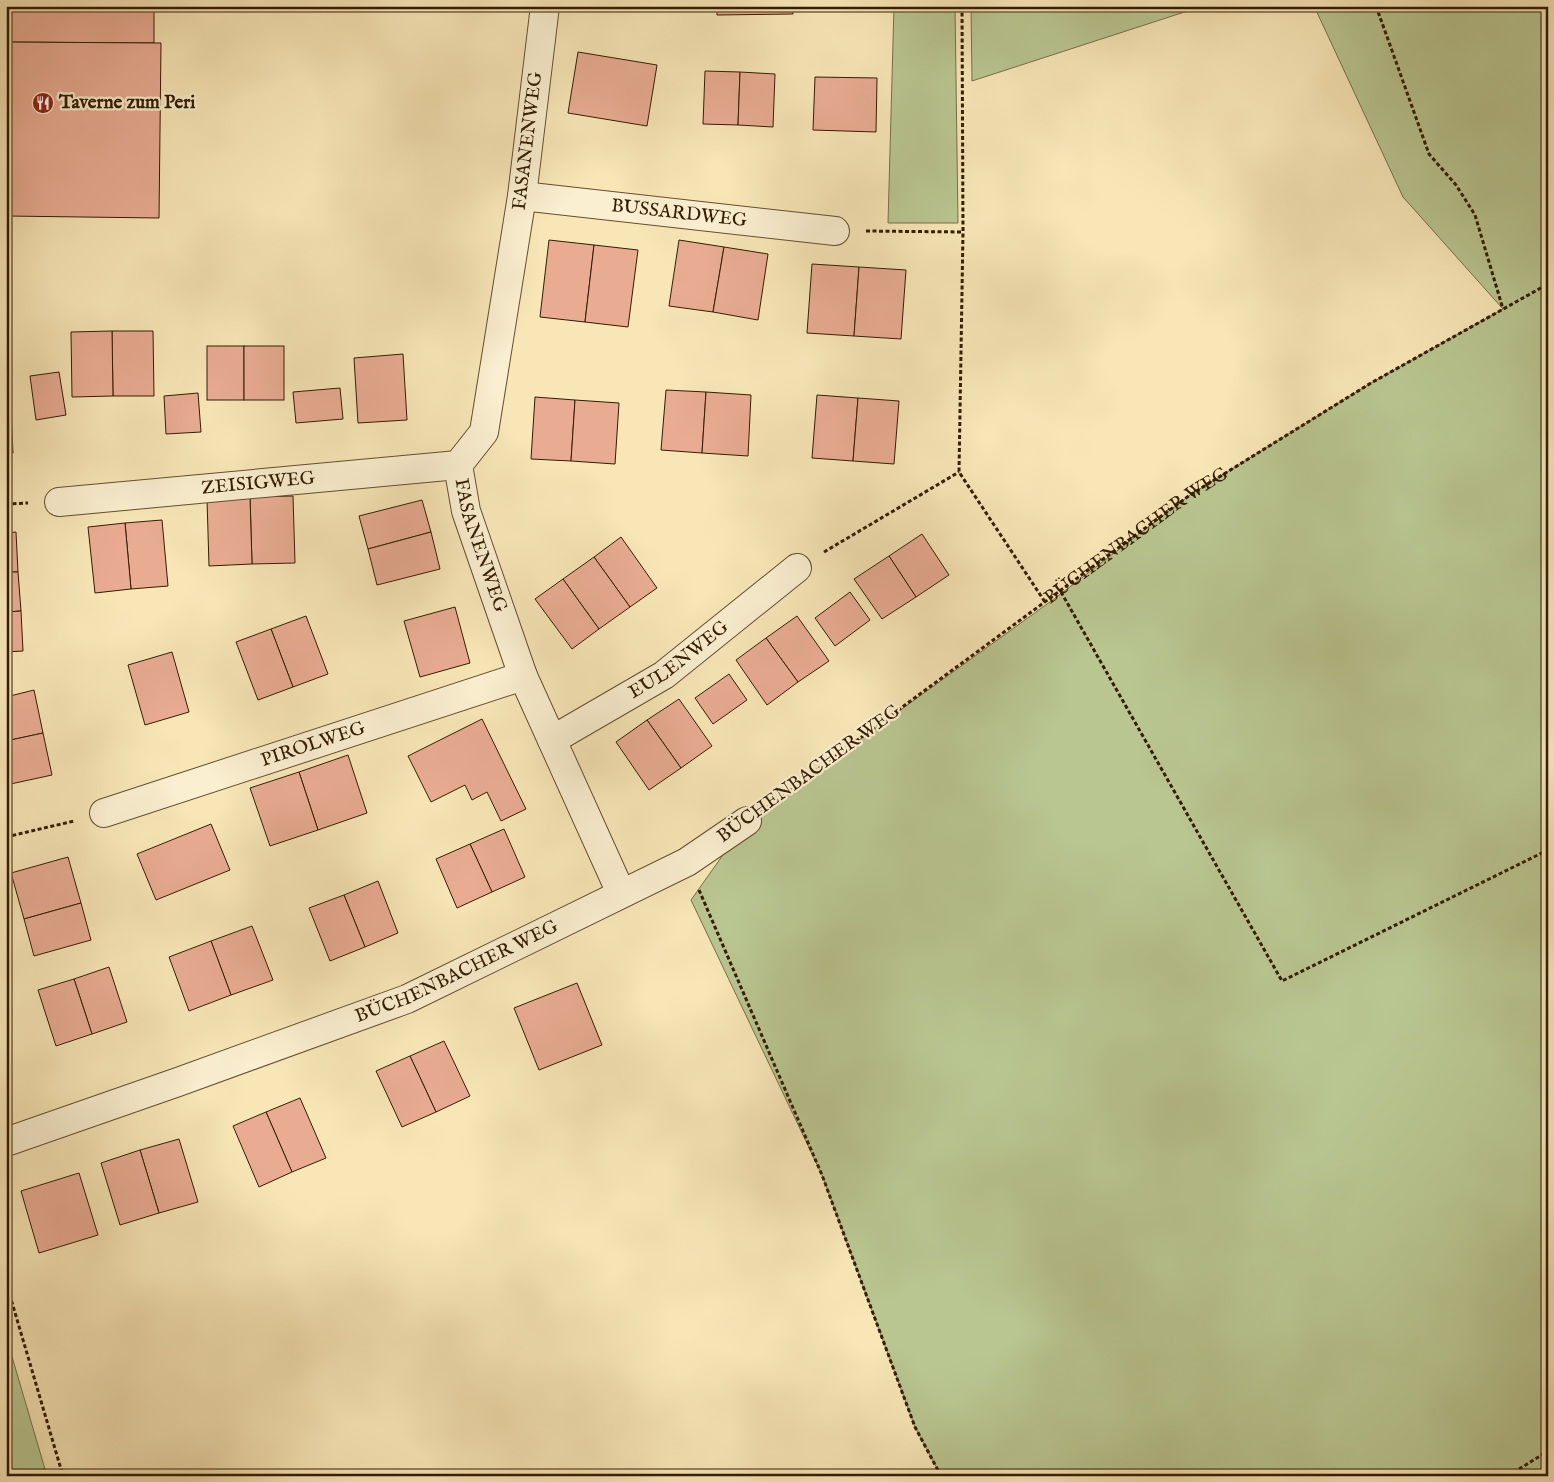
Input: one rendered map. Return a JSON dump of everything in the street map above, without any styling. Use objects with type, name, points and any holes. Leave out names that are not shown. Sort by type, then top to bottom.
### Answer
[{"type":"street","name":"FASANENWEG","points":[[545,6],[522,196],[484,432],[458,465],[466,511],[523,676],[621,893]]},
{"type":"street","name":"BUSSARDWEG","points":[[522,196],[835,231]]},
{"type":"street","name":"ZEISIGWEG","points":[[59,502],[458,465]]},
{"type":"street","name":"EULENWEG","points":[[552,740],[664,675],[797,568]]},
{"type":"street","name":"PIROLWEG","points":[[104,813],[523,676]]},
{"type":"street","name":"BÜCHENBACHER WEG","points":[[6,1142],[407,999],[686,862],[748,821]]},
{"type":"path","points":[[962,6],[963,232],[959,472],[1045,602]]},
{"type":"path","points":[[1376,6],[1428,154],[1456,185],[1475,215],[1503,308]]},
{"type":"path","points":[[1545,6],[1548,12]]},
{"type":"path","points":[[835,231],[963,232]]},
{"type":"path","name":"BÜCHENBACHER WEG","points":[[748,821],[1190,495],[1371,384],[1548,284]]},
{"type":"path","points":[[797,568],[959,472]]},
{"type":"path","points":[[1061,592],[1282,981],[1548,850]]},
{"type":"path","points":[[6,837],[104,813]]},
{"type":"path","points":[[686,862],[822,1175],[915,1427],[941,1476]]},
{"type":"path","points":[[6,1282],[64,1476]]},
{"type":"path","points":[[1508,1476],[1548,1451]]},
{"type":"green space","points":[[894,6],[955,6],[958,223],[888,223]]},
{"type":"green space","points":[[971,6],[1203,6],[972,81]]},
{"type":"green space","points":[[1314,6],[1548,6],[1548,1476],[941,1476],[915,1427],[822,1175],[691,900],[747,821],[1054,599],[1190,495],[1371,383],[1503,309],[1403,197]]},
{"type":"green space","points":[[6,1336],[8,1343],[47,1476],[6,1476]]},
{"type":"building","points":[[6,6],[154,6],[154,43],[6,42]]},
{"type":"building","points":[[717,6],[793,6],[793,14],[717,15]]},
{"type":"building","points":[[6,42],[161,43],[159,218],[6,216]]},
{"type":"building","points":[[578,52],[657,65],[647,126],[568,113]]},
{"type":"building","points":[[705,71],[740,72],[738,125],[703,124]]},
{"type":"building","points":[[740,72],[775,74],[773,127],[738,125]]},
{"type":"building","points":[[815,77],[877,78],[876,132],[813,130]]},
{"type":"building","points":[[549,240],[594,245],[585,322],[540,317]]},
{"type":"building","points":[[679,240],[724,247],[713,312],[669,306]]},
{"type":"building","points":[[594,245],[638,250],[628,327],[585,322]]},
{"type":"building","points":[[724,247],[768,254],[758,320],[713,312]]},
{"type":"building","points":[[812,264],[859,267],[854,336],[807,333]]},
{"type":"building","points":[[859,267],[906,270],[901,339],[854,336]]},
{"type":"building","points":[[112,331],[153,331],[154,396],[113,396]]},
{"type":"building","points":[[112,331],[113,396],[72,397],[71,332]]},
{"type":"building","points":[[207,346],[244,346],[244,400],[207,400]]},
{"type":"building","points":[[244,346],[284,346],[284,400],[244,400]]},
{"type":"building","points":[[403,354],[407,420],[358,423],[354,358]]},
{"type":"building","points":[[59,372],[66,415],[36,420],[30,376]]},
{"type":"building","points":[[6,379],[8,379],[11,413],[6,413]]},
{"type":"building","points":[[340,388],[343,419],[296,423],[293,392]]},
{"type":"building","points":[[666,390],[706,392],[702,453],[661,450]]},
{"type":"building","points":[[706,392],[751,395],[748,456],[702,453]]},
{"type":"building","points":[[198,393],[201,432],[166,434],[164,396]]},
{"type":"building","points":[[817,395],[858,398],[853,461],[812,458]]},
{"type":"building","points":[[535,397],[575,400],[571,461],[531,459]]},
{"type":"building","points":[[858,398],[899,401],[894,464],[853,461]]},
{"type":"building","points":[[575,400],[619,403],[615,464],[571,461]]},
{"type":"building","points":[[6,413],[11,413],[13,453],[9,454],[11,490],[6,490]]},
{"type":"building","points":[[293,496],[295,563],[252,564],[250,497]]},
{"type":"building","points":[[250,497],[252,564],[209,566],[207,499]]},
{"type":"building","points":[[422,500],[431,532],[368,549],[359,516]]},
{"type":"building","points":[[162,520],[168,586],[131,589],[125,523]]},
{"type":"building","points":[[125,523],[131,589],[95,593],[88,527]]},
{"type":"building","points":[[16,532],[18,572],[6,572],[6,533]]},
{"type":"building","points":[[431,532],[440,569],[377,585],[368,549]]},
{"type":"building","points":[[922,534],[949,575],[916,597],[889,556]]},
{"type":"building","points":[[621,537],[657,588],[630,607],[594,557]]},
{"type":"building","points":[[889,556],[916,597],[882,619],[854,579]]},
{"type":"building","points":[[594,557],[630,607],[599,629],[563,579]]},
{"type":"building","points":[[6,572],[18,572],[21,611],[6,612]]},
{"type":"building","points":[[563,579],[599,629],[572,649],[535,599]]},
{"type":"building","points":[[850,592],[870,620],[835,646],[815,618]]},
{"type":"building","points":[[455,607],[470,663],[420,677],[404,621]]},
{"type":"building","points":[[21,611],[23,651],[6,652],[6,612]]},
{"type":"building","points":[[306,616],[328,674],[293,687],[271,629]]},
{"type":"building","points":[[797,616],[829,661],[798,682],[766,638]]},
{"type":"building","points":[[271,629],[293,687],[258,700],[236,642]]},
{"type":"building","points":[[766,638],[798,682],[767,705],[736,660]]},
{"type":"building","points":[[172,652],[189,712],[145,725],[128,665]]},
{"type":"building","points":[[729,674],[747,700],[713,724],[695,698]]},
{"type":"building","points":[[34,690],[43,733],[6,741],[6,697]]},
{"type":"building","points":[[679,699],[712,746],[681,768],[647,720]]},
{"type":"building","points":[[482,719],[526,809],[501,821],[487,792],[472,800],[465,785],[431,802],[408,756]]},
{"type":"building","points":[[647,720],[681,768],[649,790],[616,742]]},
{"type":"building","points":[[43,733],[52,775],[6,785],[6,741]]},
{"type":"building","points":[[348,755],[367,813],[318,830],[299,772]]},
{"type":"building","points":[[299,772],[318,830],[270,846],[250,788]]},
{"type":"building","points":[[211,824],[230,870],[156,900],[137,854]]},
{"type":"building","points":[[504,829],[525,877],[492,892],[470,844]]},
{"type":"building","points":[[470,844],[492,892],[457,908],[436,859]]},
{"type":"building","points":[[68,857],[81,903],[24,919],[11,873]]},
{"type":"building","points":[[378,881],[398,933],[365,947],[344,895]]},
{"type":"building","points":[[344,895],[365,947],[330,961],[309,908]]},
{"type":"building","points":[[81,903],[91,940],[34,956],[24,919]]},
{"type":"building","points":[[252,926],[273,980],[231,995],[211,941]]},
{"type":"building","points":[[211,941],[231,995],[189,1011],[169,957]]},
{"type":"building","points":[[109,967],[127,1022],[92,1034],[74,979]]},
{"type":"building","points":[[74,979],[92,1034],[56,1046],[38,990]]},
{"type":"building","points":[[577,983],[602,1045],[539,1070],[514,1008]]},
{"type":"building","points":[[444,1041],[470,1096],[436,1112],[410,1056]]},
{"type":"building","points":[[410,1056],[436,1112],[402,1127],[376,1071]]},
{"type":"building","points":[[300,1098],[326,1158],[292,1172],[266,1112]]},
{"type":"building","points":[[266,1112],[292,1172],[259,1187],[233,1126]]},
{"type":"building","points":[[179,1139],[198,1202],[159,1213],[140,1150]]},
{"type":"building","points":[[140,1150],[159,1213],[120,1225],[101,1163]]},
{"type":"building","points":[[79,1173],[98,1235],[39,1253],[21,1191]]},
{"type":"place","name":"Taverne zum Peri","points":[[43,103]]}]
